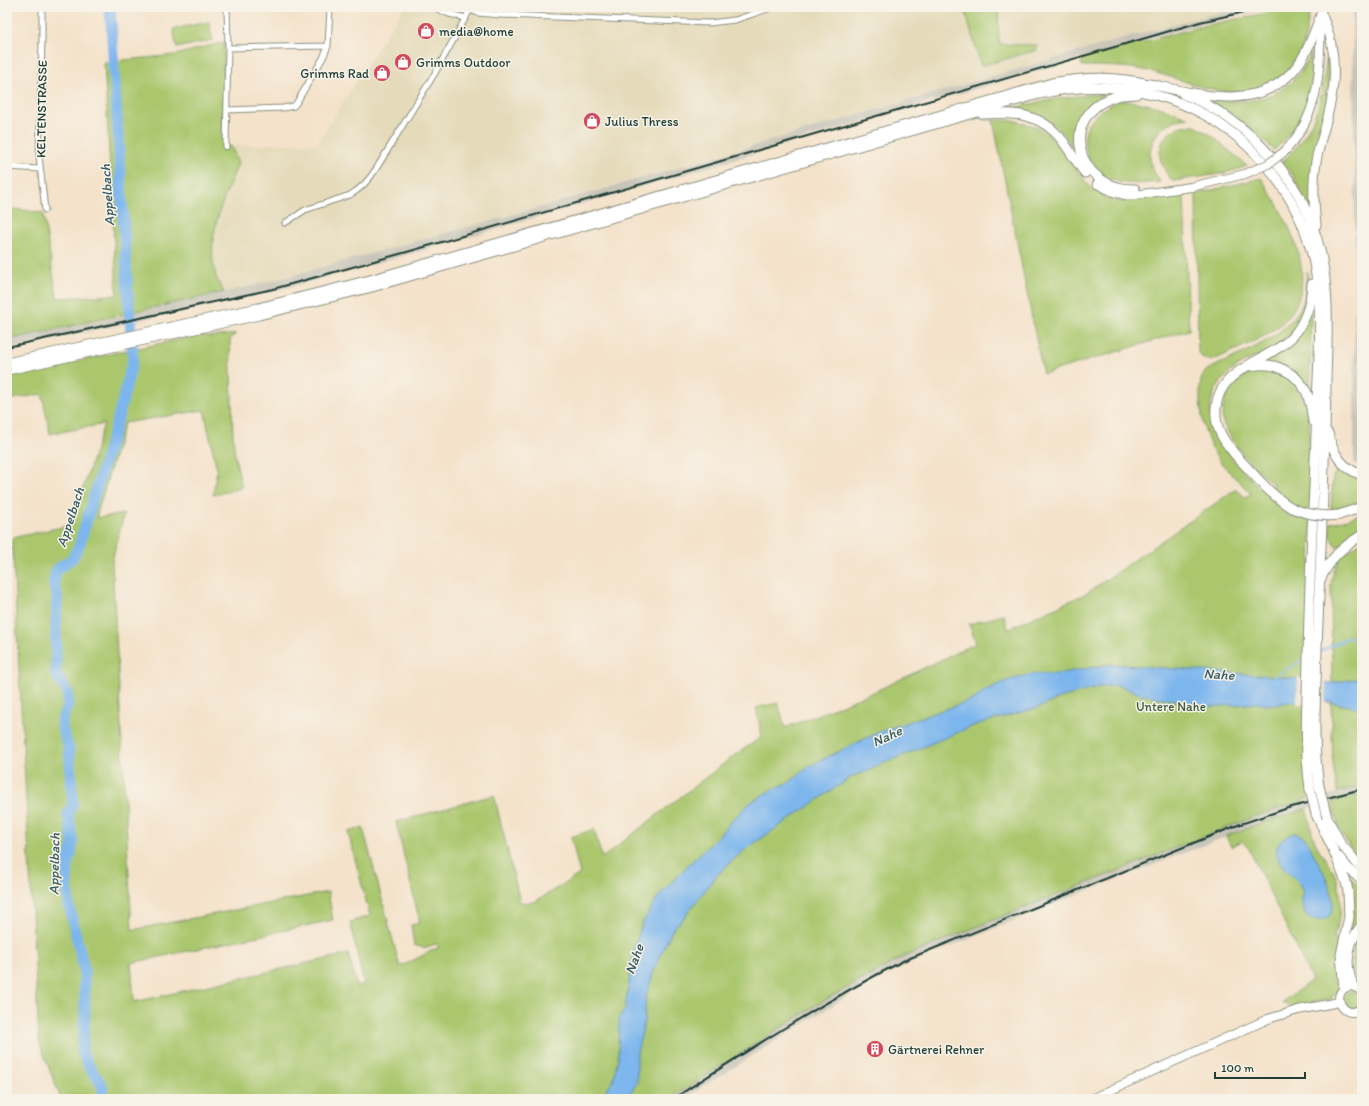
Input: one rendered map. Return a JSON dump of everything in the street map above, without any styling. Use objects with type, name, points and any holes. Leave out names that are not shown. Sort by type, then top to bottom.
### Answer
[{"type":"highway","points":[[143,337],[370,280],[1052,83],[1078,79],[1104,78],[1133,80],[1161,87],[1226,98],[1244,96],[1267,90],[1281,82],[1297,66],[1305,54],[1321,11]]},
{"type":"highway","points":[[1161,87],[1187,96],[1212,108],[1235,123],[1256,141],[1274,160],[1290,181],[1303,204],[1318,241]]},
{"type":"highway","points":[[7,363],[266,314],[380,285],[1039,94],[1077,88],[1114,88],[1152,93],[1177,102],[1212,119],[1234,134],[1273,174],[1295,210],[1306,236],[1314,263],[1319,304],[1316,436],[1309,609],[1311,711],[1316,762],[1314,787],[1316,814],[1333,849],[1346,882],[1349,900],[1348,926],[1342,955],[1344,988]]},
{"type":"highway","points":[[1135,189],[1123,189],[1111,186],[1094,175],[1085,164],[1080,147],[1080,135],[1083,123],[1090,113],[1104,101],[1115,96],[1152,93]]},
{"type":"highway","points":[[970,114],[1013,113],[1040,121],[1052,129],[1061,139],[1083,171],[1097,184]]},
{"type":"highway","points":[[1311,711],[1318,609],[1325,424],[1327,302],[1325,276],[1318,241],[1313,180],[1320,144]]},
{"type":"highway","points":[[1314,263],[1310,303],[1301,326],[1285,343],[1238,372],[1225,384],[1217,400],[1216,418],[1218,429],[1227,445],[1236,455],[1277,498],[1292,508],[1314,516],[1327,516],[1339,515],[1362,507]]},
{"type":"highway","points":[[7,370],[123,341]]},
{"type":"highway","points":[[1238,372],[1250,366],[1263,365],[1277,367],[1294,376],[1302,384],[1307,395],[1316,436]]},
{"type":"highway","points":[[1325,424],[1332,448],[1337,458],[1349,469],[1362,475]]},
{"type":"highway","points":[[1319,583],[1333,556],[1362,535]]},
{"type":"highway","points":[[1314,787],[1327,818],[1341,844],[1362,869]]},
{"type":"highway","points":[[1333,849],[1348,868],[1362,881]]},
{"type":"highway","points":[[1358,989],[1351,980],[1348,965],[1348,953],[1354,936],[1362,925]]},
{"type":"main road","points":[[1320,144],[1332,102],[1334,69],[1333,48],[1330,32],[1321,11]]},
{"type":"main road","points":[[1097,184],[1113,192],[1135,195],[1191,187],[1245,174],[1268,164],[1284,152],[1302,130],[1313,104],[1318,82],[1321,11]]},
{"type":"main road","points":[[1135,189],[1228,179]]},
{"type":"main road","points":[[1358,989],[1348,987],[1344,988],[1340,994],[1339,1002],[1348,1012],[1356,1011],[1362,1006]]},
{"type":"main road","points":[[1091,1099],[1268,1019],[1298,1010],[1339,1002]]},
{"type":"street","name":"KELTENSTRASSE","points":[[42,7],[40,169],[45,210]]},
{"type":"street","points":[[226,147],[228,48],[227,7]]},
{"type":"street","points":[[227,110],[283,108],[294,106],[323,58],[328,46],[330,7]]},
{"type":"street","points":[[433,7],[450,14],[466,18]]},
{"type":"street","points":[[286,223],[305,210],[356,192],[366,182],[376,169],[435,73],[470,9],[478,13],[500,15],[709,23],[735,20],[774,7]]},
{"type":"street","points":[[228,48],[328,46]]},
{"type":"street","points":[[7,167],[40,169]]},
{"type":"shaded area","points":[[404,7],[1241,7],[1153,30],[410,243],[272,281],[224,292],[216,276],[212,247],[216,224],[238,163],[231,146],[317,143]]},
{"type":"shaded area","points":[[1241,7],[1276,7],[1208,22],[1157,36],[417,252],[275,291],[7,349],[7,340],[123,316],[272,281],[540,207],[1153,30]]},
{"type":"shaded area","points":[[1352,7],[1362,7],[1362,464],[1354,464],[1355,197]]},
{"type":"shaded area","points":[[1362,786],[1362,794],[1306,809],[1253,826],[1074,896],[906,965],[860,988],[683,1099],[669,1099],[816,1005],[901,958],[1249,819],[1286,806]]},
{"type":"green space","points":[[964,7],[998,7],[999,44],[1037,45],[1037,50],[981,66]]},
{"type":"green space","points":[[1297,7],[1310,7],[1306,36],[1301,51],[1295,63],[1288,71],[1279,78],[1260,87],[1238,92],[1227,92],[1191,84],[1141,69],[1082,66],[1081,59],[1206,25]]},
{"type":"green space","points":[[209,22],[213,40],[177,48],[173,29]]},
{"type":"green space","points":[[224,42],[223,145],[231,146],[238,163],[222,204],[214,232],[213,261],[218,282],[224,292],[7,340],[7,208],[43,213],[57,298],[117,295],[104,62],[175,55]]},
{"type":"green space","points":[[1328,47],[1330,71],[1329,98],[1311,210],[1293,176],[1282,162],[1295,149],[1312,123],[1324,81]]},
{"type":"green space","points":[[1311,52],[1311,90],[1306,107],[1292,130],[1274,150],[1233,114],[1204,98],[1243,101],[1255,100],[1267,96],[1289,84],[1299,74]]},
{"type":"green space","points":[[1105,94],[1090,105],[1081,116],[1076,130],[1074,148],[1061,132],[1048,120],[1023,110],[1012,108],[1058,99]]},
{"type":"green space","points":[[1119,100],[1155,106],[1189,118],[1176,120],[1168,124],[1162,128],[1154,138],[1150,151],[1150,158],[1151,165],[1160,182],[1131,184],[1119,182],[1097,171],[1089,159],[1085,141],[1088,125],[1098,113]]},
{"type":"green space","points":[[993,120],[1016,121],[1034,126],[1050,136],[1090,187],[1106,198],[1122,202],[1184,194],[1189,330],[1043,374]]},
{"type":"green space","points":[[1181,126],[1195,126],[1211,135],[1247,166],[1226,173],[1173,181],[1168,176],[1162,164],[1160,150],[1161,144],[1165,138],[1172,131]]},
{"type":"green space","points":[[1261,178],[1281,212],[1298,251],[1301,271],[1301,290],[1294,308],[1274,330],[1257,340],[1214,360],[1207,360],[1198,352],[1196,194]]},
{"type":"green space","name":"Untere Nahe","points":[[1307,271],[1309,286],[1308,294],[1304,312],[1298,325],[1291,334],[1280,343],[1261,355],[1241,364],[1223,380],[1213,396],[1210,412],[1214,428],[1222,445],[1262,490],[1274,485],[1260,473],[1236,446],[1222,419],[1222,411],[1225,400],[1231,388],[1240,379],[1251,373],[1263,371],[1275,372],[1286,376],[1296,384],[1304,396],[1307,404],[1309,433],[1307,472],[1311,471],[1309,798],[1261,814],[901,958],[816,1005],[669,1099],[61,1099],[39,1042],[12,538],[71,525],[104,424],[50,434],[42,394],[7,400],[7,376],[200,335],[209,337],[236,334],[230,339],[233,435],[235,457],[242,488],[213,495],[217,470],[204,410],[124,423],[97,514],[97,518],[124,514],[112,561],[132,930],[328,892],[333,920],[131,963],[134,1002],[348,954],[357,987],[364,984],[350,922],[370,916],[348,832],[363,828],[400,967],[439,947],[436,944],[423,948],[414,945],[411,925],[420,923],[396,822],[494,795],[520,902],[529,903],[536,901],[580,874],[571,837],[594,829],[602,858],[736,754],[762,737],[756,708],[778,703],[785,728],[876,691],[976,643],[969,624],[1004,615],[1008,629],[1087,593],[1236,489],[1245,497],[1251,494],[1223,465],[1209,443],[1201,408],[1200,383],[1204,373],[1207,370],[1249,350],[1277,334],[1289,323],[1298,312],[1304,299]]},
{"type":"green space","points":[[1311,313],[1310,393],[1305,383],[1259,362]]},
{"type":"green space","points":[[1340,466],[1362,478],[1362,501],[1340,508],[1331,509],[1333,476]]},
{"type":"green space","points":[[1362,513],[1362,531],[1337,547],[1330,536],[1330,523],[1348,519]]},
{"type":"green space","points":[[1362,542],[1362,678],[1332,683],[1331,585],[1337,563],[1344,554]]},
{"type":"green space","points":[[1331,702],[1362,709],[1362,786],[1337,792],[1333,763]]},
{"type":"green space","points":[[1362,794],[1362,862],[1351,849],[1338,827],[1332,802]]},
{"type":"green space","points":[[1306,809],[1316,844],[1333,870],[1339,886],[1341,903],[1339,920],[1334,936],[1339,947],[1341,985],[1331,999],[1292,1007],[1282,1002],[1312,980],[1249,849],[1242,841],[1231,847],[1226,836]]},
{"type":"green space","points":[[1347,875],[1362,888],[1362,920],[1351,933],[1352,904],[1351,890]]},
{"type":"green space","points":[[1362,932],[1362,986],[1357,983],[1353,970],[1352,957],[1355,944]]},
{"type":"green space","points":[[1352,991],[1358,994],[1361,1000],[1358,1006],[1352,1009],[1346,1006],[1343,1000],[1346,994]]},
{"type":"water","name":"Nahe","points":[[1111,664],[1284,677],[1331,683],[1362,678],[1362,709],[1331,702],[1288,702],[1276,705],[1258,703],[1210,707],[1140,694],[1117,685],[1100,687],[1060,698],[1038,708],[978,724],[884,762],[871,770],[853,776],[743,851],[716,876],[683,919],[674,927],[654,971],[646,997],[644,1024],[637,1053],[637,1083],[626,1099],[599,1099],[613,1081],[618,1058],[619,1020],[625,1008],[634,948],[643,922],[658,897],[751,802],[775,788],[790,782],[809,766],[879,732],[975,699],[984,691],[1006,681],[1032,674],[1056,674]]},
{"type":"water","points":[[1294,833],[1303,836],[1309,844],[1331,890],[1333,901],[1332,910],[1329,917],[1321,920],[1313,920],[1307,916],[1302,903],[1303,889],[1297,880],[1284,868],[1277,857],[1276,852],[1279,843]]},
{"type":"pier","points":[[1298,677],[1326,680],[1325,704],[1297,704]]},
{"type":"waterway","name":"Appelbach","points":[[103,1092],[102,1085],[88,1065],[82,1052],[85,1016],[84,969],[69,906],[67,885],[68,861],[73,842],[68,814],[73,803],[69,749],[62,729],[62,720],[68,705],[68,693],[56,674],[57,595],[54,580],[56,571],[72,559],[79,546],[120,411],[133,359],[110,7]]},
{"type":"waterway","points":[[1319,652],[1347,638],[1362,633]]},
{"type":"waterway","points":[[1272,678],[1305,659]]},
{"type":"railway","points":[[7,347],[273,289],[414,250],[1200,22],[1266,7]]},
{"type":"railway","points":[[673,1099],[815,1010],[903,961],[1238,825],[1288,808],[1362,789]]},
{"type":"place","name":"media@home","points":[[426,31]]},
{"type":"place","name":"Grimms Outdoor","points":[[403,62]]},
{"type":"place","name":"Grimms Rad","points":[[382,73]]},
{"type":"place","name":"Julius Thress","points":[[592,121]]},
{"type":"place","name":"Gärtnerei Rehner","points":[[875,1049]]}]
